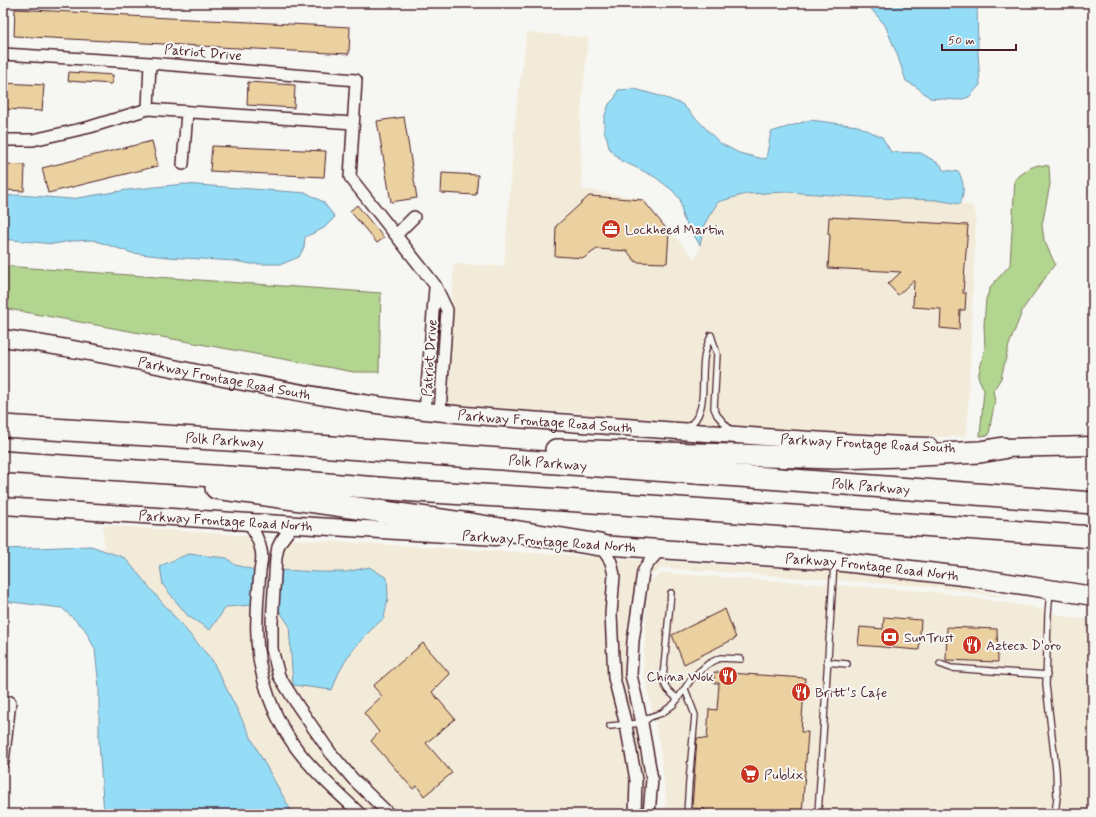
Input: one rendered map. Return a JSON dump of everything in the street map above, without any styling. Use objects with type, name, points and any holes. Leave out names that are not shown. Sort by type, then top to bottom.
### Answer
[{"type":"highway","name":"Polk Parkway","points":[[3,426],[261,442],[1093,504]]},
{"type":"highway","points":[[261,442],[366,443],[836,458],[980,452],[1003,448]]},
{"type":"highway","points":[[3,462],[1093,537]]},
{"type":"highway","points":[[90,467],[256,494],[469,524],[600,545]]},
{"type":"main road","name":"Parkway Frontage Road South","points":[[3,338],[39,342],[259,385],[376,405],[433,412],[862,443],[1003,448],[1093,446]]},
{"type":"main road","name":"Parkway Frontage Road North","points":[[3,506],[514,538],[834,561],[970,577],[1093,596]]},
{"type":"main road","points":[[1050,590],[1093,608]]},
{"type":"street","name":"Patriot Drive","points":[[3,54],[150,63],[356,80],[350,177],[435,285],[447,310],[433,412]]},
{"type":"street","points":[[148,109],[150,63]]},
{"type":"street","points":[[3,140],[33,140],[90,127],[148,109],[353,123]]},
{"type":"street","points":[[183,164],[187,112]]},
{"type":"street","points":[[396,235],[414,217]]},
{"type":"street","points":[[249,522],[258,539],[262,552],[256,637],[258,658],[263,682],[277,716],[289,738],[312,767],[360,814]]},
{"type":"street","points":[[293,525],[284,536],[278,547],[275,569],[272,607],[272,649],[279,676],[330,752],[353,779],[389,814]]},
{"type":"street","points":[[600,545],[611,562],[614,575],[611,614],[614,678],[626,725],[636,780],[635,814]]},
{"type":"street","points":[[650,814],[652,780],[642,723],[631,675],[633,641],[643,572],[651,559],[661,549]]},
{"type":"street","points":[[3,762],[10,702]]},
{"type":"lane","points":[[680,431],[697,419],[701,409],[704,353],[711,336],[717,354],[714,408],[717,415],[736,435]]},
{"type":"lane","points":[[818,814],[834,561]]},
{"type":"lane","points":[[1050,590],[1046,685],[1056,770],[1057,797],[1055,813],[1066,814]]},
{"type":"lane","points":[[671,593],[663,677],[668,692],[678,699]]},
{"type":"lane","points":[[610,726],[642,723],[650,717],[662,713],[674,704],[692,678],[708,664],[720,658],[741,659]]},
{"type":"lane","points":[[827,662],[847,664]]},
{"type":"lane","points":[[940,664],[951,668],[1047,675]]},
{"type":"lane","points":[[685,688],[695,715],[687,814]]},
{"type":"shaded area","points":[[527,32],[588,38],[580,121],[582,189],[640,198],[695,259],[699,251],[704,225],[718,202],[746,194],[787,192],[936,200],[972,206],[976,214],[967,436],[898,439],[807,434],[702,424],[702,427],[631,422],[571,412],[445,407],[454,264],[504,266],[516,111]]},
{"type":"shaded area","points":[[103,525],[250,536],[257,552],[255,570],[235,565],[227,558],[226,606],[252,605],[251,638],[253,660],[258,684],[272,719],[292,752],[308,771],[353,814],[293,814],[260,755],[160,600],[125,558],[104,551]]},
{"type":"shaded area","points":[[289,539],[601,557],[606,565],[609,576],[606,614],[609,678],[621,726],[631,780],[629,814],[397,814],[357,775],[334,748],[302,703],[284,673],[277,648],[278,609],[289,624],[293,685],[332,689],[349,654],[369,631],[384,618],[369,567],[346,572],[280,570],[283,549]]},
{"type":"shaded area","points":[[614,558],[644,560],[638,571],[635,586],[626,675],[647,780],[644,814],[640,814],[619,676],[617,614],[619,576]]},
{"type":"shaded area","points":[[657,561],[842,572],[969,588],[1014,599],[936,587],[663,568],[647,577]]},
{"type":"shaded area","points":[[663,573],[936,592],[1032,607],[1067,617],[1093,620],[1093,814],[664,814],[666,800],[659,740],[643,670],[648,582]]},
{"type":"shaded area","points":[[263,604],[268,604],[266,623],[267,649],[275,679],[294,710],[326,756],[380,814],[369,814],[315,763],[293,735],[281,714],[272,692],[263,657],[261,637]]},
{"type":"green space","points":[[1038,165],[1049,166],[1050,184],[1042,225],[1044,240],[1055,264],[1023,309],[1009,345],[1001,378],[993,391],[995,401],[989,435],[980,436],[984,390],[978,377],[985,348],[984,325],[986,299],[991,286],[1010,265],[1015,179],[1030,168]]},
{"type":"green space","points":[[3,266],[381,293],[379,372],[354,372],[3,308]]},
{"type":"water","points":[[866,3],[977,3],[980,85],[969,97],[959,100],[930,98],[918,88],[906,81],[885,25]]},
{"type":"water","points":[[635,89],[682,104],[720,143],[739,153],[759,158],[766,159],[771,132],[810,120],[858,126],[882,137],[891,152],[921,153],[941,165],[943,170],[959,172],[963,188],[962,199],[960,204],[936,200],[875,198],[787,192],[746,194],[718,202],[704,225],[700,245],[683,218],[680,199],[672,190],[655,177],[621,161],[609,148],[604,131],[604,118],[609,104],[615,98],[618,90]]},
{"type":"water","points":[[184,184],[307,193],[323,202],[335,217],[324,228],[305,237],[304,247],[299,257],[282,264],[251,264],[235,261],[167,257],[132,253],[93,240],[53,244],[3,239],[3,196],[19,195],[71,199],[127,190]]},
{"type":"water","points":[[91,546],[125,558],[212,660],[260,755],[293,814],[104,814],[99,743],[99,687],[95,649],[84,628],[62,608],[3,601],[3,549]]},
{"type":"water","points":[[188,554],[227,558],[235,565],[255,570],[252,605],[226,607],[210,630],[188,616],[163,585],[160,566]]},
{"type":"water","points":[[369,567],[387,578],[388,598],[384,618],[355,648],[338,674],[332,690],[293,685],[289,625],[278,609],[280,570],[346,572]]},
{"type":"building","points":[[15,9],[350,27],[349,54],[14,36]]},
{"type":"building","points":[[69,72],[113,75],[112,84],[68,81]]},
{"type":"building","points":[[248,82],[295,85],[294,108],[247,105]]},
{"type":"building","points":[[3,83],[44,85],[42,111],[3,109]]},
{"type":"building","points":[[404,117],[417,198],[391,202],[377,121]]},
{"type":"building","points":[[152,141],[158,166],[48,193],[42,168]]},
{"type":"building","points":[[212,146],[326,151],[324,177],[210,171]]},
{"type":"building","points":[[3,164],[25,165],[24,191],[3,190]]},
{"type":"building","points":[[442,173],[478,175],[476,195],[441,193]]},
{"type":"building","name":"Lockheed Martin","points":[[589,196],[643,200],[669,232],[667,263],[636,262],[627,251],[597,249],[584,258],[555,256],[556,226]]},
{"type":"building","points":[[357,205],[384,238],[377,243],[350,211]]},
{"type":"building","points":[[829,217],[968,225],[963,293],[966,293],[965,310],[960,310],[959,330],[940,328],[941,309],[913,307],[914,280],[898,295],[888,284],[901,272],[828,268],[830,235],[828,234]]},
{"type":"building","points":[[725,609],[736,638],[684,664],[672,635]]},
{"type":"building","name":"SunTrust","points":[[884,617],[921,620],[919,650],[858,645],[860,627],[883,629]]},
{"type":"building","name":"Azteca D'oro","points":[[947,627],[997,629],[998,662],[946,660]]},
{"type":"building","points":[[423,643],[450,674],[432,692],[455,719],[426,743],[452,773],[424,796],[417,786],[413,789],[371,741],[379,732],[364,713],[382,696],[373,686]]},
{"type":"building","name":"Publix","points":[[714,672],[805,678],[801,732],[808,732],[802,814],[705,814],[705,809],[692,808],[697,738],[707,739],[709,709],[717,710],[719,683],[714,683]]},
{"type":"place","name":"Lockheed Martin","points":[[611,229]]},
{"type":"place","name":"SunTrust","points":[[890,637]]},
{"type":"place","name":"Azteca D'oro","points":[[972,645]]},
{"type":"place","name":"China Wok","points":[[728,676]]},
{"type":"place","name":"Britt's Cafe","points":[[801,692]]},
{"type":"place","name":"Publix","points":[[750,774]]}]
